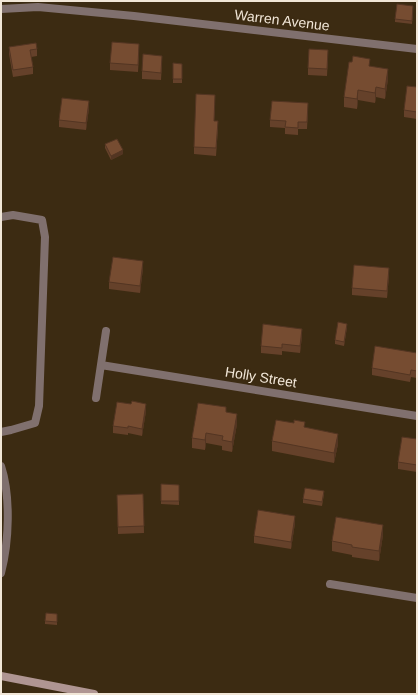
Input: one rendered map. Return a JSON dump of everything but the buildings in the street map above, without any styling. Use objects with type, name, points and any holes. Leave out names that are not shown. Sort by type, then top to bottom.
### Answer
[{"type":"street","name":"Warren Avenue","points":[[1,9],[38,7],[126,15],[417,49]]},
{"type":"street","points":[[1,217],[13,215],[42,220],[45,237],[39,406],[35,423],[1,432]]},
{"type":"street","points":[[96,398],[106,331]]},
{"type":"street","name":"Holly Street","points":[[101,365],[417,416]]},
{"type":"street","points":[[1,466],[6,486],[7,528],[6,548],[1,573]]},
{"type":"street","points":[[330,584],[417,598]]},
{"type":"street","points":[[1,676],[94,694]]}]
